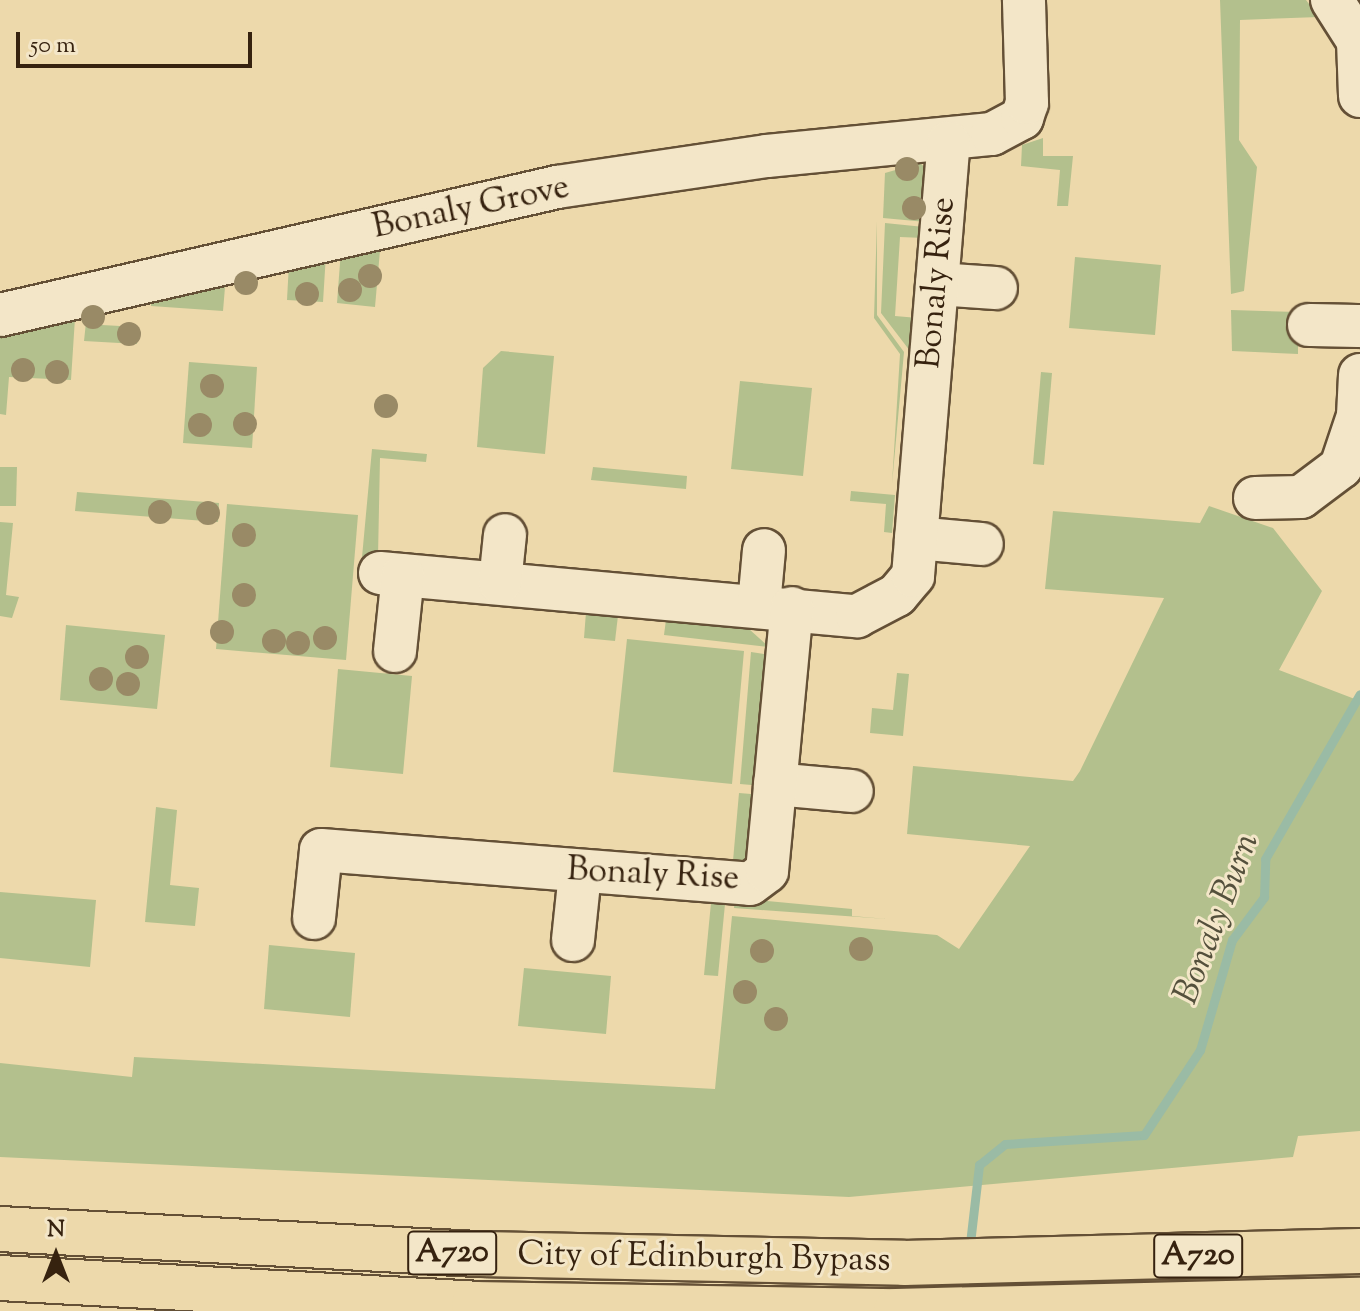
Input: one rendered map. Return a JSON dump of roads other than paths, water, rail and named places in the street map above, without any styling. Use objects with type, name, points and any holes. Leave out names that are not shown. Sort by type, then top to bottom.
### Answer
[{"type":"highway","name":"City of Edinburgh Bypass","points":[[0,1229],[481,1254],[904,1263],[1360,1251]]},
{"type":"highway","name":"City of Edinburgh Bypass","points":[[0,1278],[474,1304],[896,1311],[1033,1311],[1360,1300]]},
{"type":"street","name":"Bonaly Grove","points":[[0,315],[557,187],[767,156],[949,142],[992,134],[1022,118],[1024,0]]},
{"type":"street","points":[[1332,0],[1358,41],[1360,96]]},
{"type":"street","name":"Bonaly Rise","points":[[395,651],[391,574],[857,616],[877,609],[913,576],[949,142]]},
{"type":"street","points":[[937,284],[996,288]]},
{"type":"street","points":[[1309,325],[1360,326]]},
{"type":"street","points":[[1255,498],[1301,497],[1341,467],[1358,416],[1360,375]]},
{"type":"street","points":[[500,583],[505,535]]},
{"type":"street","points":[[916,538],[982,544]]},
{"type":"street","points":[[764,550],[775,607]]},
{"type":"street","name":"Bonaly Rise","points":[[314,918],[321,850],[580,873],[750,884],[767,871],[775,784],[775,607]]},
{"type":"street","points":[[775,784],[852,791]]},
{"type":"street","points":[[573,940],[580,873]]},
{"type":"waterway","name":"Bonaly Burn","points":[[969,1252],[979,1165],[1005,1144],[1144,1135],[1200,1050],[1232,940],[1264,897],[1265,859],[1360,694]]}]
